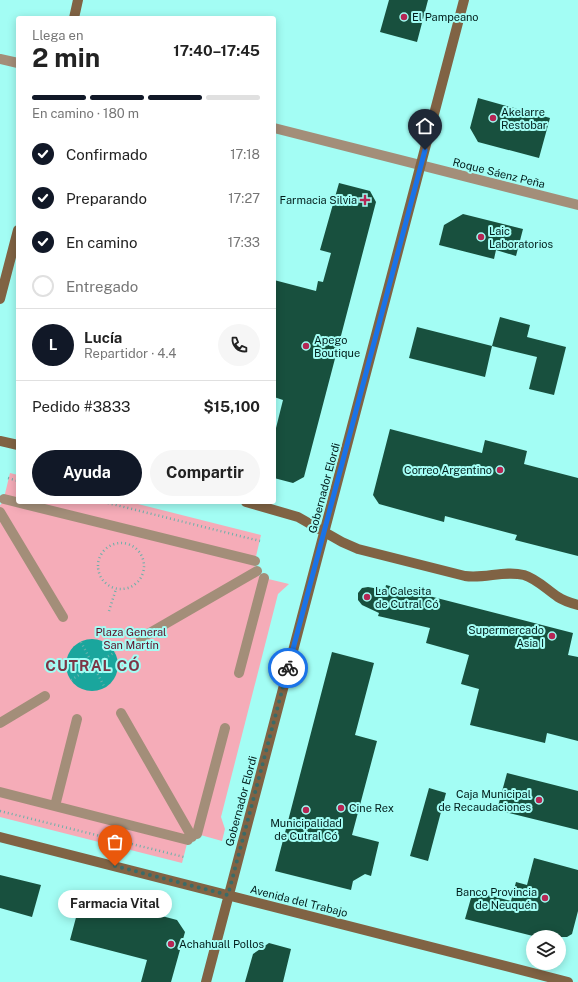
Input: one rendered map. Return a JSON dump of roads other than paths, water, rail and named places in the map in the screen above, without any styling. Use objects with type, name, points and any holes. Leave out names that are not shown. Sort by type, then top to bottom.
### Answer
[{"type":"street","points":[[74,16],[78,0]]},
{"type":"street","name":"Gobernador Elordi","points":[[206,982],[464,0]]},
{"type":"street","points":[[0,59],[16,63]]},
{"type":"street","name":"Roque Sáenz Peña","points":[[276,129],[578,206]]},
{"type":"street","points":[[0,299],[16,238]]},
{"type":"street","points":[[0,441],[16,445]]},
{"type":"street","points":[[4,499],[16,502]]},
{"type":"street","points":[[24,504],[255,561]]},
{"type":"street","points":[[253,504],[294,516],[358,549],[459,575],[477,577],[506,573],[524,576],[538,582],[559,598],[578,605]]},
{"type":"street","points":[[0,512],[63,617]]},
{"type":"street","points":[[141,638],[260,575],[239,673]]},
{"type":"street","points":[[0,723],[45,696]]},
{"type":"street","points":[[121,713],[192,837]]},
{"type":"street","points":[[55,806],[78,719]]},
{"type":"street","points":[[192,837],[225,728]]},
{"type":"street","points":[[0,792],[192,837]]},
{"type":"street","name":"Avenida del Trabajo","points":[[0,837],[568,982]]},
{"type":"water","points":[[92,639],[102,641],[110,647],[116,655],[118,665],[116,675],[110,683],[102,689],[92,691],[82,689],[74,683],[68,675],[66,665],[68,655],[74,647],[82,641]]},
{"type":"place","name":"El Pampeano","points":[[404,17]]},
{"type":"place","name":"Akelarre Restobar","points":[[493,118]]},
{"type":"place","name":"Farmacia Silvia","points":[[365,200]]},
{"type":"place","name":"Laic Laboratorios","points":[[481,237]]},
{"type":"place","name":"Apego Boutique","points":[[306,346]]},
{"type":"place","name":"Correo Argentino","points":[[500,470]]},
{"type":"place","name":"La Calesita de Cutral Có","points":[[367,597]]},
{"type":"place","name":"Supermercado Asia I","points":[[552,636]]},
{"type":"place","name":"Caja Municipal de Recaudaciones","points":[[539,800]]},
{"type":"place","name":"Cine Rex","points":[[341,808]]},
{"type":"place","name":"Municipalidad de Cutral Có","points":[[306,810]]},
{"type":"place","name":"Farmacia Vital","points":[[115,866]]},
{"type":"place","name":"Banco Provincia de Neuquén","points":[[545,898]]},
{"type":"place","name":"Achahuall Pollos","points":[[171,944]]},
{"type":"district","name":"CUTRAL CÓ","points":[[93,666]]},
{"type":"park label","name":"Plaza General San Martín","points":[[131,638]]}]
